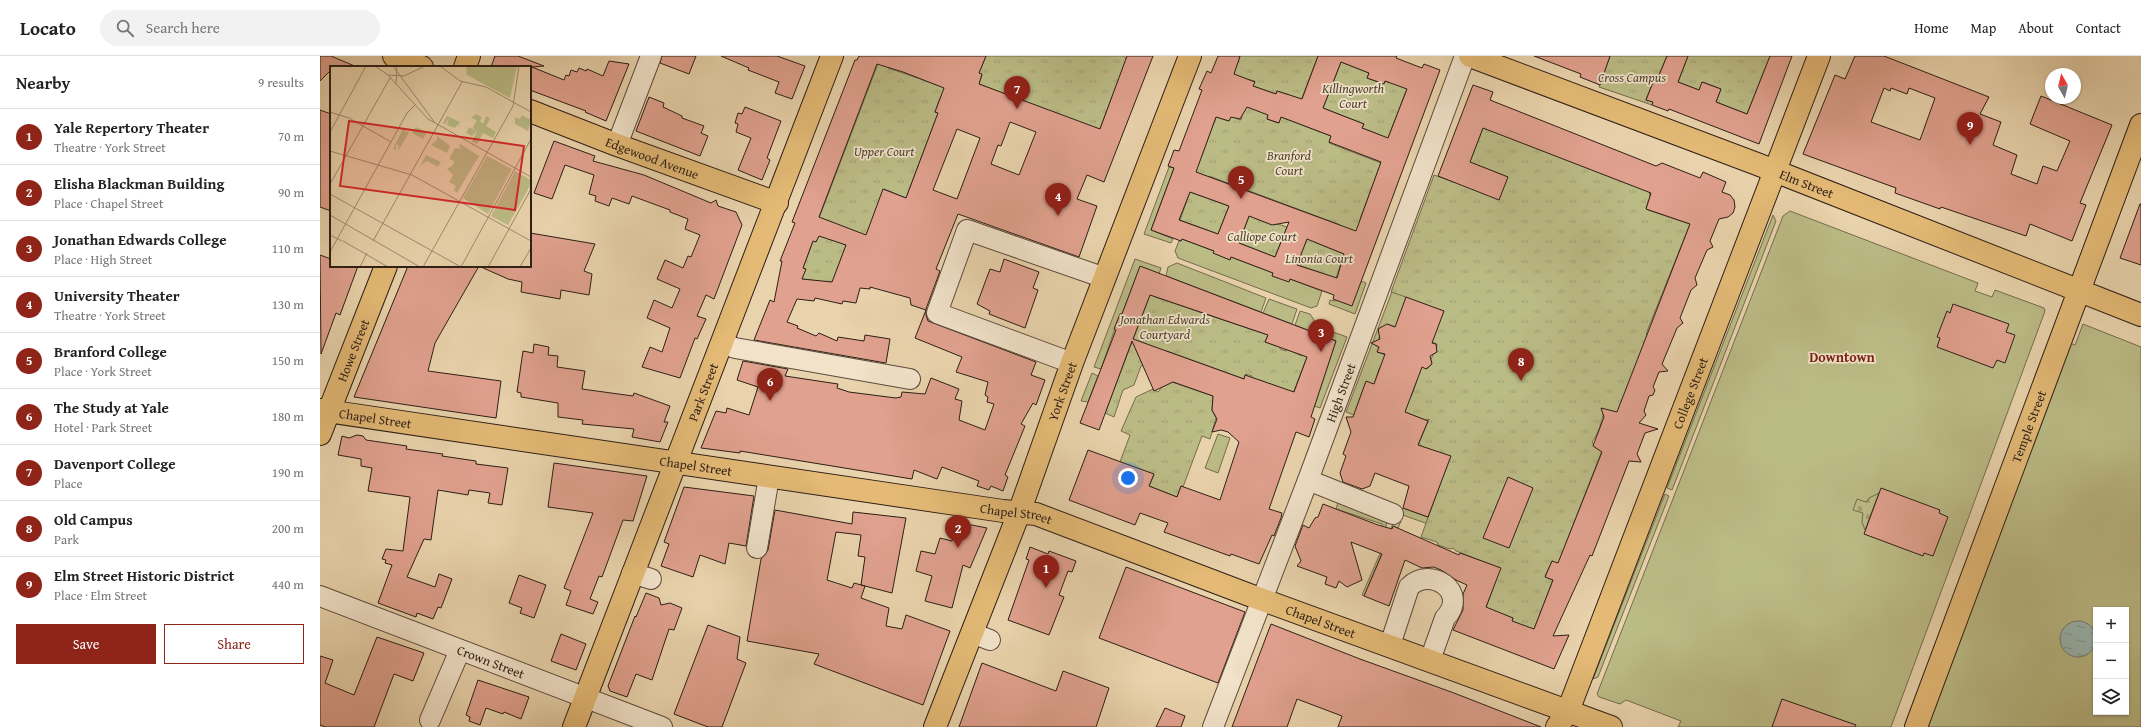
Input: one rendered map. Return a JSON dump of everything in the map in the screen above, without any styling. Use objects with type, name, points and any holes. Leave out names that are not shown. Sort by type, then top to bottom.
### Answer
[{"type":"main road","points":[[394,56],[419,66]]},
{"type":"main road","points":[[465,66],[469,56]]},
{"type":"main road","name":"Park Street","points":[[574,727],[585,698],[642,576],[676,463],[832,56]]},
{"type":"main road","name":"York Street","points":[[935,727],[981,637],[1020,513],[1072,364],[1190,56]]},
{"type":"main road","name":"Elm Street","points":[[1470,56],[1774,172],[2078,292],[2141,315]]},
{"type":"main road","name":"College Street","points":[[1562,719],[1819,56]]},
{"type":"main road","name":"Edgewood Avenue","points":[[531,110],[617,146],[776,203]]},
{"type":"main road","name":"Temple Street","points":[[1916,727],[2140,129]]},
{"type":"main road","name":"Howe Street","points":[[320,434],[324,410],[386,267]]},
{"type":"main road","name":"Chapel Street","points":[[324,410],[769,477],[1020,513],[1036,514],[1430,660],[1562,719],[1611,727]]},
{"type":"street","points":[[617,146],[651,56]]},
{"type":"street","name":"High Street","points":[[1216,718],[1308,480],[1465,56]]},
{"type":"street","points":[[1072,364],[937,313],[967,230],[1105,278]]},
{"type":"street","points":[[722,343],[735,348],[910,379]]},
{"type":"street","points":[[757,548],[769,477]]},
{"type":"street","points":[[1308,480],[1393,514]]},
{"type":"street","points":[[1390,645],[1409,587],[1414,582],[1422,578],[1434,580],[1447,586],[1452,592],[1453,602],[1450,613],[1445,618],[1430,660]]},
{"type":"street","name":"Crown Street","points":[[320,596],[585,698],[660,720]]},
{"type":"street","points":[[430,720],[460,650]]},
{"type":"green space","points":[[986,56],[1123,56],[1127,58],[1099,131],[979,84],[982,75],[979,73]]},
{"type":"green space","points":[[1240,56],[1318,56],[1300,103],[1287,94],[1277,91],[1276,94],[1253,86],[1255,81],[1233,76]]},
{"type":"green space","name":"Cross Campus","points":[[1610,56],[1667,56],[1657,80],[1654,80],[1646,99],[1653,102],[1652,105],[1599,87]]},
{"type":"green space","points":[[1688,56],[1770,56],[1747,114],[1716,102],[1721,89],[1703,82],[1699,90],[1678,82]]},
{"type":"green space","name":"Upper Court","points":[[879,61],[889,64],[888,68],[947,88],[938,102],[935,112],[938,113],[906,198],[884,189],[855,286],[857,232],[816,226]]},
{"type":"green space","name":"Killingworth Court","points":[[1341,62],[1369,73],[1367,78],[1383,84],[1385,81],[1389,83],[1392,76],[1413,84],[1406,91],[1386,143],[1380,135],[1362,128],[1364,124],[1323,108]]},
{"type":"green space","name":"Branford Court","points":[[1230,85],[1268,115],[1267,119],[1278,123],[1281,117],[1331,136],[1329,143],[1381,163],[1360,219],[1361,237],[1338,224],[1209,176],[1206,183],[1188,176],[1200,160],[1216,117],[1229,121],[1231,116],[1241,120],[1242,116]]},
{"type":"green space","points":[[1483,128],[1649,190],[1650,197],[1646,208],[1648,210],[1690,224],[1646,334],[1647,335],[1629,387],[1615,416],[1604,411],[1601,424],[1592,442],[1595,447],[1603,448],[1558,564],[1552,561],[1545,576],[1553,580],[1534,629],[1509,628],[1513,618],[1486,608],[1500,568],[1456,551],[1453,548],[1450,549],[1438,545],[1437,542],[1421,537],[1450,457],[1422,447],[1419,443],[1429,419],[1425,420],[1400,410],[1390,390],[1411,397],[1416,383],[1409,380],[1415,364],[1427,369],[1431,365],[1430,361],[1436,352],[1437,344],[1424,339],[1406,297],[1391,292],[1434,175],[1451,181],[1508,177],[1470,162]]},
{"type":"green space","points":[[1169,167],[1174,168],[1151,230],[1173,239],[1171,243],[1144,234]]},
{"type":"green space","points":[[1190,192],[1229,206],[1218,234],[1180,220]]},
{"type":"green space","name":"Calliope Court","points":[[1251,211],[1255,216],[1264,221],[1287,227],[1275,257],[1239,243]]},
{"type":"green space","points":[[1790,211],[1978,283],[1975,291],[1992,297],[1995,290],[2044,308],[2045,311],[1891,727],[1678,727],[1681,721],[1626,700],[1620,704],[1599,697],[1597,694],[1783,216]]},
{"type":"green space","points":[[1773,215],[1776,221],[1672,490],[1667,488]]},
{"type":"green space","points":[[820,231],[828,238],[844,242],[843,244],[847,246],[833,283],[802,279],[803,268],[813,241],[816,242]]},
{"type":"green space","name":"Linonia Court","points":[[1309,234],[1314,242],[1344,254],[1336,278],[1301,266],[1298,261]]},
{"type":"green space","points":[[1182,239],[1214,251],[1214,253],[1230,259],[1231,257],[1322,291],[1317,306],[1311,308],[1178,258],[1175,251],[1179,241]]},
{"type":"green space","points":[[1408,250],[1424,256],[1399,328],[1387,324],[1385,329],[1379,328],[1378,330],[1381,332],[1378,341],[1373,343],[1379,348],[1377,352],[1388,356],[1379,369],[1374,384],[1366,382],[1354,415],[1346,412]]},
{"type":"green space","points":[[1135,259],[1161,268],[1159,274],[1140,267],[1122,314],[1120,314],[1101,369],[1094,367]]},
{"type":"green space","points":[[1177,263],[1266,298],[1261,312],[1166,276],[1168,267]]},
{"type":"green space","points":[[1361,281],[1366,283],[1355,314],[1329,304],[1330,300],[1335,301]]},
{"type":"green space","name":"Jonathan Edwards Courtyard","points":[[1153,287],[1155,297],[1268,335],[1265,342],[1280,347],[1280,349],[1286,351],[1287,349],[1302,356],[1307,342],[1312,344],[1292,396],[1251,380],[1252,376],[1246,374],[1244,379],[1167,351],[1163,361],[1141,366],[1134,385],[1123,390],[1114,417],[1105,413]]},
{"type":"green space","points":[[1269,299],[1297,309],[1292,324],[1263,313]]},
{"type":"green space","points":[[1300,311],[1310,314],[1314,320],[1310,331],[1295,325]]},
{"type":"green space","points":[[2083,324],[2141,347],[2141,727],[1926,727],[2070,343],[2075,345]]},
{"type":"green space","points":[[1322,328],[1347,337],[1320,408],[1314,406],[1336,341],[1319,334]]},
{"type":"green space","points":[[1092,373],[1098,376],[1088,402],[1081,401]]},
{"type":"green space","points":[[1169,381],[1213,396],[1212,410],[1216,418],[1210,439],[1202,436],[1183,487],[1181,486],[1177,497],[1149,486],[1154,475],[1120,462],[1130,435],[1121,431],[1136,397],[1153,389],[1158,392],[1160,390],[1160,386]]},
{"type":"green space","points":[[1218,434],[1230,438],[1218,473],[1205,468]]},
{"type":"green space","points":[[1879,493],[1865,530],[1862,522],[1863,513],[1853,510],[1857,499],[1866,502],[1869,498]]},
{"type":"green space","points":[[1665,494],[1669,496],[1598,677],[1593,679]]},
{"type":"green space","points":[[1338,503],[1389,516],[1384,532],[1382,524],[1336,509]]},
{"type":"green space","points":[[1403,508],[1430,518],[1428,524],[1400,514]]},
{"type":"green space","points":[[1395,519],[1401,521],[1398,528],[1393,527],[1364,596],[1362,595]]},
{"type":"water","points":[[2081,621],[2091,626],[2093,629],[2093,649],[2091,652],[2085,656],[2075,657],[2065,652],[2061,646],[2060,636],[2065,626],[2071,622]]},
{"type":"building","points":[[320,56],[331,56],[355,66],[330,66],[330,71],[320,81]]},
{"type":"building","points":[[495,56],[518,56],[544,66],[532,67],[564,80],[566,75],[569,76],[571,70],[577,72],[579,68],[586,71],[587,69],[603,76],[609,61],[629,64],[606,121],[585,112],[586,111],[531,90],[531,66],[491,66]]},
{"type":"building","points":[[662,56],[696,56],[689,74],[660,63]]},
{"type":"building","points":[[721,56],[777,56],[805,66],[792,99],[775,93],[779,82],[748,70],[749,68]]},
{"type":"building","points":[[859,56],[986,56],[979,73],[982,74],[979,84],[1100,129],[1127,56],[1153,56],[1104,182],[1087,175],[1077,199],[1097,206],[1079,257],[958,214],[936,269],[940,271],[926,310],[911,305],[910,298],[870,287],[870,289],[860,288],[856,303],[843,301],[842,304],[815,298],[814,301],[797,299],[787,322],[816,336],[819,333],[837,341],[838,337],[864,341],[865,335],[890,339],[886,363],[754,340],[770,300],[774,302],[782,261],[780,261],[795,223],[792,222],[855,60],[857,60]],"holes":[[[877,64],[903,72],[944,88],[935,112],[938,113],[906,198],[883,189],[866,235],[819,217]],[[1010,122],[1036,132],[1019,175],[991,164],[998,145],[1001,146]],[[957,129],[980,138],[957,199],[933,190]],[[819,236],[846,245],[832,282],[802,279],[806,269],[803,268],[813,241],[816,242]]]},
{"type":"building","points":[[1218,56],[1240,56],[1234,74],[1255,82],[1253,86],[1276,94],[1277,91],[1302,99],[1318,56],[1397,56],[1396,58],[1422,68],[1424,64],[1440,70],[1352,306],[1333,299],[1334,295],[1290,279],[1289,282],[1272,276],[1273,273],[1231,257],[1230,260],[1213,253],[1214,251],[1182,239],[1181,241],[1151,230],[1174,168],[1168,166],[1174,150],[1179,151],[1202,90],[1199,89],[1207,71],[1211,73]],"holes":[[[1341,62],[1369,73],[1367,78],[1384,84],[1385,81],[1407,89],[1388,138],[1362,128],[1364,124],[1323,108]],[[1247,107],[1268,115],[1267,119],[1279,123],[1281,117],[1331,136],[1329,142],[1381,162],[1356,231],[1196,172],[1216,117],[1229,121],[1231,117],[1240,119]],[[1190,192],[1229,206],[1218,234],[1179,220]],[[1249,216],[1272,225],[1289,222],[1275,257],[1239,243]],[[1307,239],[1344,254],[1337,278],[1297,265]]]},
{"type":"building","points":[[1534,56],[1610,56],[1600,85],[1580,77],[1581,74]]},
{"type":"building","points":[[1667,56],[1688,56],[1678,82],[1699,90],[1702,82],[1721,89],[1716,102],[1747,114],[1770,56],[1792,56],[1759,144],[1669,109],[1668,111],[1652,105],[1653,102],[1646,100],[1654,80],[1657,80]]},
{"type":"building","points":[[1855,56],[1884,56],[1989,97],[1980,114],[2001,122],[1993,145],[2017,155],[2011,174],[2037,184],[2043,166],[2057,171],[2070,141],[2030,124],[2041,96],[2045,98],[2045,104],[2061,104],[2112,125],[2080,203],[2086,205],[2072,241],[2030,224],[2026,236],[1941,207],[1940,209],[1895,193],[1896,188],[1803,154],[1835,75],[1845,79]],"holes":[[[1884,88],[1890,91],[1891,88],[1907,94],[1909,88],[1935,98],[1920,140],[1871,122]]]},
{"type":"building","points":[[1473,85],[1493,92],[1490,100],[1656,166],[1662,163],[1700,178],[1703,172],[1726,182],[1722,192],[1730,195],[1734,200],[1735,207],[1733,213],[1728,217],[1719,219],[1710,241],[1713,247],[1707,250],[1695,278],[1697,285],[1691,290],[1680,318],[1683,323],[1677,328],[1662,364],[1668,371],[1659,372],[1653,387],[1655,390],[1653,395],[1649,396],[1644,411],[1646,415],[1639,423],[1658,429],[1645,433],[1637,454],[1641,462],[1629,461],[1592,556],[1590,555],[1553,636],[1569,635],[1554,669],[1453,630],[1463,610],[1463,594],[1467,585],[1434,567],[1422,568],[1405,560],[1389,606],[1364,596],[1382,554],[1351,542],[1362,580],[1347,587],[1339,581],[1336,588],[1325,584],[1327,577],[1297,566],[1301,561],[1295,546],[1303,525],[1309,528],[1315,518],[1318,517],[1323,504],[1378,525],[1392,529],[1393,526],[1459,555],[1460,553],[1501,568],[1486,607],[1513,618],[1512,621],[1534,629],[1553,580],[1545,577],[1552,561],[1558,563],[1602,452],[1593,446],[1604,417],[1601,408],[1617,412],[1690,224],[1646,209],[1651,193],[1483,128],[1470,162],[1508,177],[1499,200],[1438,176]]},
{"type":"building","points":[[649,97],[664,103],[663,107],[682,116],[682,118],[704,126],[701,133],[708,136],[700,156],[636,131]]},
{"type":"building","points":[[745,107],[781,121],[767,158],[770,160],[762,180],[738,170],[751,138],[736,132],[738,124],[735,123],[738,113],[742,114]]},
{"type":"building","points":[[320,110],[330,114],[330,211],[320,207]]},
{"type":"building","points":[[554,141],[595,156],[593,161],[644,175],[711,203],[716,200],[718,206],[736,212],[742,225],[714,299],[706,295],[697,316],[706,319],[697,339],[695,338],[680,378],[642,367],[650,347],[662,352],[670,328],[647,318],[654,300],[672,308],[680,289],[657,279],[665,260],[683,268],[688,256],[691,257],[700,235],[685,229],[688,219],[670,212],[670,210],[632,196],[629,204],[612,198],[609,206],[595,201],[596,196],[589,194],[594,175],[565,165],[552,199],[534,193]]},
{"type":"building","points":[[2141,204],[2141,265],[2120,258]]},
{"type":"building","points":[[531,233],[595,244],[584,271],[592,274],[589,295],[561,290],[560,299],[521,292],[522,282],[508,279],[481,267],[531,267]]},
{"type":"building","points":[[320,255],[330,259],[330,267],[358,267],[340,315],[336,313],[321,354]]},
{"type":"building","points":[[1004,259],[1039,272],[1033,288],[1038,290],[1025,328],[989,314],[990,311],[977,304],[990,269],[1000,272]]},
{"type":"building","points":[[1140,266],[1336,341],[1311,417],[1315,419],[1309,437],[1296,432],[1269,509],[1282,513],[1274,536],[1272,535],[1259,564],[1231,554],[1230,556],[1164,532],[1168,523],[1140,513],[1135,525],[1069,500],[1088,450],[1154,474],[1149,486],[1177,497],[1181,486],[1220,500],[1239,442],[1228,432],[1221,430],[1212,432],[1217,419],[1212,410],[1213,396],[1173,382],[1154,391],[1132,341],[1099,430],[1080,423],[1116,330],[1114,329],[1120,314],[1122,314]],"holes":[[[1150,295],[1268,335],[1265,342],[1307,357],[1294,392],[1245,375],[1244,379],[1133,339]]]},
{"type":"building","points":[[408,267],[478,267],[435,343],[428,371],[501,381],[496,418],[354,397]]},
{"type":"building","points":[[1406,297],[1444,311],[1432,343],[1436,344],[1437,352],[1430,356],[1432,364],[1426,369],[1422,367],[1405,412],[1428,421],[1418,445],[1451,456],[1428,517],[1403,508],[1409,486],[1375,473],[1370,486],[1362,489],[1343,482],[1340,473],[1346,456],[1343,454],[1351,432],[1346,417],[1353,417],[1366,381],[1374,384],[1385,354],[1377,352],[1379,347],[1371,343],[1380,339],[1378,329],[1387,324],[1395,327]]},
{"type":"building","points":[[1953,304],[2009,324],[2006,332],[2015,335],[2005,363],[1997,360],[1993,368],[1937,347],[1940,338],[1937,337],[1947,311],[1950,313]]},
{"type":"building","points":[[926,310],[928,321],[1036,362],[1031,375],[1045,380],[1036,405],[1033,403],[1021,424],[1025,426],[1005,475],[1008,477],[1003,491],[991,486],[989,490],[977,486],[979,481],[942,467],[937,479],[914,470],[912,479],[740,451],[740,453],[701,448],[716,411],[726,413],[727,408],[749,415],[758,387],[737,380],[743,361],[788,369],[785,376],[838,384],[837,388],[849,392],[896,398],[901,397],[902,392],[925,394],[931,378],[959,389],[955,399],[962,401],[959,420],[985,430],[994,404],[987,402],[988,397],[985,395],[988,382],[956,372],[962,357],[915,338]]},
{"type":"building","points":[[534,344],[549,347],[548,355],[558,356],[557,367],[585,371],[582,389],[633,396],[634,393],[670,406],[664,422],[668,422],[660,442],[632,437],[634,429],[582,424],[583,420],[558,417],[558,403],[521,397],[521,393],[517,392],[523,351],[533,353]]},
{"type":"building","points":[[357,435],[363,436],[366,440],[407,446],[406,449],[443,454],[442,456],[476,461],[476,464],[508,468],[502,505],[488,503],[490,493],[469,490],[468,495],[438,490],[431,540],[424,539],[407,577],[435,587],[439,574],[452,579],[441,608],[438,607],[433,619],[417,613],[416,617],[378,603],[392,565],[385,563],[386,560],[382,559],[386,549],[403,551],[410,497],[368,491],[372,468],[361,466],[361,459],[338,455],[342,436],[349,438]]},
{"type":"building","points":[[554,463],[647,476],[633,521],[623,520],[602,577],[599,576],[590,599],[598,602],[593,614],[566,605],[571,591],[564,588],[593,513],[548,507]]},
{"type":"building","points":[[1508,477],[1533,488],[1509,548],[1483,538]]},
{"type":"building","points":[[684,487],[754,496],[746,546],[729,543],[725,564],[700,555],[693,577],[661,566],[669,544],[664,542]]},
{"type":"building","points":[[1881,488],[1940,510],[1939,513],[1948,517],[1933,556],[1924,553],[1923,556],[1864,534]]},
{"type":"building","points":[[775,510],[852,524],[853,512],[906,518],[892,593],[865,586],[861,598],[889,608],[886,626],[902,629],[906,615],[950,631],[923,705],[814,664],[819,654],[747,641],[761,559],[768,550]],"holes":[[[836,532],[861,535],[858,556],[865,557],[861,585],[854,583],[852,588],[827,580]]]},
{"type":"building","points":[[956,522],[987,528],[970,568],[963,565],[952,608],[925,601],[932,576],[916,571],[921,551],[935,554],[940,538],[952,541]]},
{"type":"building","points":[[1030,547],[1048,554],[1049,551],[1076,561],[1072,572],[1068,571],[1059,595],[1064,597],[1049,635],[1008,620],[1029,560],[1026,559]]},
{"type":"building","points":[[1126,567],[1245,612],[1218,683],[1099,638]]},
{"type":"building","points":[[519,575],[546,585],[534,618],[520,613],[522,608],[509,603]]},
{"type":"building","points":[[646,593],[659,598],[661,605],[670,603],[682,608],[674,630],[669,629],[652,680],[636,674],[627,697],[610,691],[608,686],[635,616],[636,617]]},
{"type":"building","points":[[1271,624],[1541,727],[1338,727],[1342,716],[1297,699],[1287,727],[1232,727]]},
{"type":"building","points":[[708,625],[740,637],[737,659],[746,663],[722,727],[708,727],[674,714]]},
{"type":"building","points":[[561,634],[586,644],[576,670],[551,661]]},
{"type":"building","points":[[377,637],[424,653],[413,681],[394,674],[374,727],[326,727],[320,725],[320,656],[333,660],[325,683],[354,695]]},
{"type":"building","points":[[982,663],[1056,691],[1063,671],[1109,688],[1096,727],[959,727]]},
{"type":"building","points":[[478,680],[529,697],[521,719],[504,712],[503,714],[486,708],[480,725],[469,721],[470,717],[466,715]]},
{"type":"building","points":[[1782,699],[1856,725],[1855,727],[1772,727]]},
{"type":"building","points":[[1165,708],[1185,716],[1181,727],[1156,727]]},
{"type":"place","name":"Davenport College","points":[[1017,109]]},
{"type":"place","name":"Elm Street Historic District","points":[[1970,145]]},
{"type":"place","name":"Branford College","points":[[1241,199]]},
{"type":"place","name":"University Theater","points":[[1058,216]]},
{"type":"place","name":"Jonathan Edwards College","points":[[1321,352]]},
{"type":"place","name":"Old Campus","points":[[1521,381]]},
{"type":"place","name":"The Study at Yale","points":[[770,401]]},
{"type":"place","name":"Elisha Blackman Building","points":[[958,548]]},
{"type":"place","name":"Yale Repertory Theater","points":[[1046,588]]},
{"type":"district","name":"Downtown","points":[[1842,357]]}]
